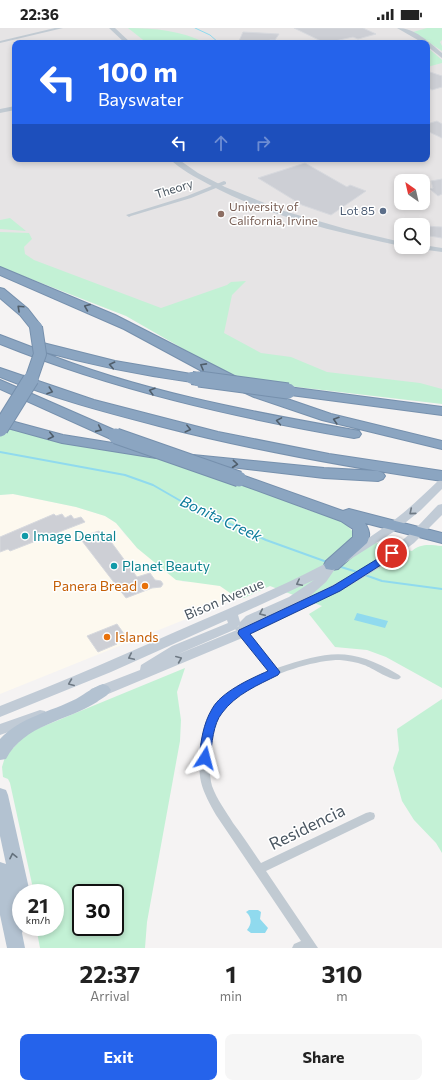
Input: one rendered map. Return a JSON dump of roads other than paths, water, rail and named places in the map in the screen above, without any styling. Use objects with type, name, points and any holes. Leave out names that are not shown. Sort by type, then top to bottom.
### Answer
[{"type":"highway","points":[[0,272],[96,310],[132,327],[206,368],[258,394],[350,424],[442,445]]},
{"type":"highway","points":[[0,292],[24,312],[36,327],[40,343],[39,358],[26,388],[0,429]]},
{"type":"highway","points":[[0,334],[95,362],[135,370],[442,411]]},
{"type":"highway","points":[[0,339],[41,357],[103,377],[209,406],[308,426],[395,440],[442,445]]},
{"type":"highway","points":[[0,372],[91,404],[230,440],[311,456],[442,476]]},
{"type":"highway","points":[[0,384],[116,436],[297,498],[387,531],[418,532],[442,538]]},
{"type":"highway","points":[[0,422],[62,439],[213,462],[324,473],[442,479]]},
{"type":"highway","points":[[297,498],[346,517],[360,526],[362,534],[361,539],[332,565]]},
{"type":"main road","name":"Bison Avenue","points":[[0,712],[107,668],[269,598],[332,565],[387,531],[430,496],[442,483]]},
{"type":"main road","points":[[0,730],[104,690],[302,607],[383,560],[418,532],[442,508]]},
{"type":"main road","points":[[243,633],[246,622],[250,618],[289,601],[311,589],[328,572],[332,565]]},
{"type":"main road","points":[[132,678],[176,649],[232,626],[234,623],[231,614]]},
{"type":"main road","points":[[0,754],[4,745],[16,733],[82,703],[104,690]]},
{"type":"main road","points":[[0,795],[19,884]]},
{"type":"main road","points":[[0,870],[15,941]]},
{"type":"street","points":[[0,42],[61,28]]},
{"type":"street","points":[[400,28],[423,40]]},
{"type":"street","points":[[109,29],[117,40]]},
{"type":"street","points":[[109,29],[124,40]]},
{"type":"street","points":[[430,46],[442,56]]},
{"type":"street","points":[[0,111],[12,109]]},
{"type":"street","points":[[179,162],[250,200],[344,232],[394,243]]},
{"type":"street","points":[[188,162],[221,184],[259,198],[322,220],[394,237]]},
{"type":"street","name":"Theory","points":[[129,215],[190,197],[221,184]]},
{"type":"street","points":[[430,243],[442,245]]},
{"type":"street","points":[[430,248],[442,250]]},
{"type":"street","points":[[231,614],[243,633],[275,672]]},
{"type":"street","points":[[306,946],[259,869],[222,814],[206,786],[205,758],[208,732],[216,711],[240,689],[275,672],[307,661],[342,656],[362,659],[380,666],[396,677]]},
{"type":"street","name":"Residencia","points":[[259,869],[370,816]]},
{"type":"water","points":[[357,613],[388,621],[385,628],[354,620]]},
{"type":"water","points":[[249,910],[258,910],[261,912],[260,919],[268,928],[265,933],[251,933],[247,930],[251,921],[246,912]]},
{"type":"waterway","points":[[195,28],[210,35],[216,40]]},
{"type":"waterway","name":"Bonita Creek","points":[[0,452],[125,475],[153,485],[186,504],[266,540],[327,562]]},
{"type":"waterway","name":"Bonita Creek","points":[[338,566],[357,572]]},
{"type":"waterway","name":"Bonita Creek","points":[[365,575],[382,581],[442,589]]},
{"type":"place","name":"Lot 85","points":[[383,211]]},
{"type":"place","name":"University of California, Irvine","points":[[221,214]]},
{"type":"place","name":"Image Dental","points":[[25,536]]},
{"type":"place","name":"Planet Beauty","points":[[114,566]]},
{"type":"place","name":"Panera Bread","points":[[145,586]]},
{"type":"place","name":"Islands","points":[[107,637]]}]
